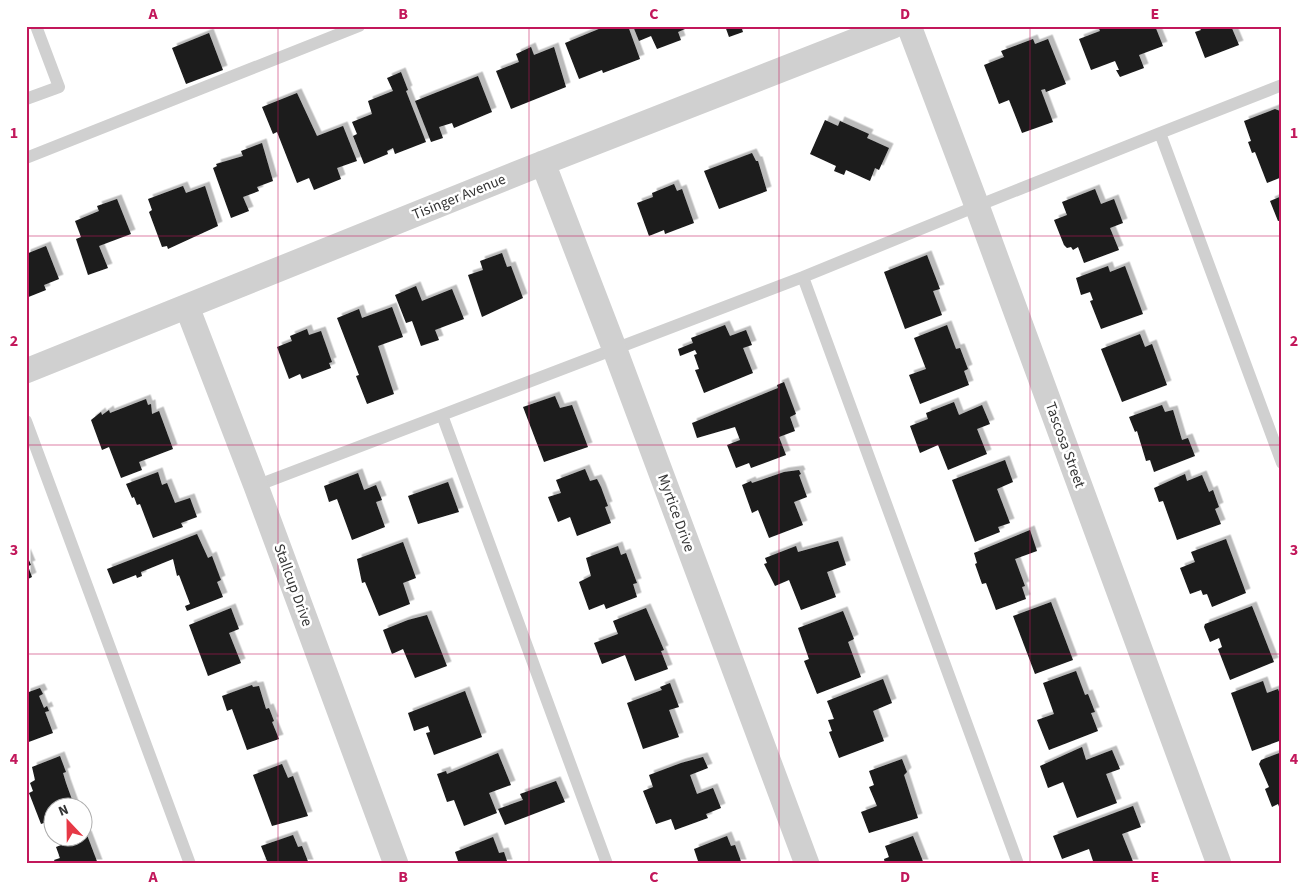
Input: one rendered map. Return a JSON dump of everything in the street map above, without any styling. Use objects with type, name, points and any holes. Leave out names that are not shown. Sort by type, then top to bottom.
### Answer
[{"type":"street","name":"Tisinger Avenue","points":[[26,371],[187,308],[544,163],[893,26]]},
{"type":"street","name":"Tascosa Street","points":[[909,26],[1219,864]]},
{"type":"street","name":"Myrtice Drive","points":[[544,163],[807,864]]},
{"type":"street","name":"Stallcup Drive","points":[[187,308],[256,486],[396,864]]},
{"type":"lane","points":[[26,99],[59,87],[36,26]]},
{"type":"lane","points":[[26,158],[359,26]]},
{"type":"lane","points":[[256,486],[803,277],[1282,85]]},
{"type":"lane","points":[[1160,134],[1282,463]]},
{"type":"lane","points":[[803,277],[1018,864]]},
{"type":"lane","points":[[442,415],[607,864]]},
{"type":"lane","points":[[26,421],[190,864]]},
{"type":"building","points":[[606,26],[628,26],[640,59],[603,73],[602,70],[579,79],[565,43]]},
{"type":"building","points":[[633,26],[684,26],[685,29],[678,32],[681,40],[657,49],[651,36],[639,41]]},
{"type":"building","points":[[725,26],[741,26],[743,32],[729,37]]},
{"type":"building","points":[[1098,26],[1155,26],[1163,46],[1139,55],[1144,68],[1120,77],[1116,70],[1119,70],[1115,61],[1091,70],[1079,39],[1100,31]]},
{"type":"building","points":[[1199,26],[1231,26],[1239,45],[1205,58],[1195,32],[1201,30]]},
{"type":"building","points":[[209,33],[223,70],[186,84],[172,48]]},
{"type":"building","points":[[1033,39],[1035,44],[1048,39],[1066,84],[1046,92],[1045,89],[1041,90],[1053,122],[1022,133],[1009,100],[999,104],[984,65],[1004,57],[1001,51]]},
{"type":"building","points":[[531,47],[534,55],[554,47],[566,87],[511,109],[496,71],[519,62],[516,54]]},
{"type":"building","points":[[401,72],[408,90],[406,91],[426,142],[395,154],[393,148],[387,151],[388,154],[364,164],[353,136],[357,134],[352,122],[372,114],[368,101],[393,91],[387,78]]},
{"type":"building","points":[[478,76],[492,112],[454,128],[452,123],[439,127],[443,138],[431,142],[415,101]]},
{"type":"building","points":[[297,93],[317,136],[343,126],[357,161],[337,168],[341,179],[314,190],[309,178],[297,183],[277,132],[273,134],[262,107]]},
{"type":"building","points":[[1275,109],[1280,111],[1282,115],[1282,123],[1280,123],[1282,127],[1282,177],[1267,183],[1255,152],[1252,153],[1248,142],[1251,141],[1244,121]]},
{"type":"building","points":[[825,120],[838,126],[840,121],[869,134],[867,138],[889,148],[879,170],[875,168],[870,181],[846,170],[844,175],[834,171],[836,166],[810,154]]},
{"type":"building","points":[[262,143],[273,181],[257,187],[259,191],[243,197],[249,211],[231,218],[213,168],[217,166],[216,164],[243,156],[241,151]]},
{"type":"building","points":[[752,153],[756,161],[758,161],[767,191],[719,209],[704,171]]},
{"type":"building","points":[[674,184],[677,191],[682,189],[694,223],[665,234],[664,230],[649,236],[637,203],[653,197],[652,193]]},
{"type":"building","points":[[183,186],[186,193],[205,186],[218,226],[168,249],[167,246],[162,247],[149,212],[152,210],[148,199]]},
{"type":"building","points":[[1095,189],[1101,204],[1114,199],[1123,223],[1110,228],[1119,250],[1084,263],[1078,247],[1073,250],[1071,247],[1067,248],[1064,245],[1054,220],[1067,215],[1062,202]]},
{"type":"building","points":[[1282,196],[1282,220],[1278,221],[1270,201]]},
{"type":"building","points":[[117,199],[131,234],[99,246],[108,268],[88,275],[76,239],[81,237],[75,221],[99,211],[97,206]]},
{"type":"building","points":[[46,246],[59,279],[44,285],[46,290],[26,298],[26,254]]},
{"type":"building","points":[[502,253],[507,267],[511,266],[523,298],[482,317],[468,275],[483,270],[480,261]]},
{"type":"building","points":[[927,255],[940,289],[933,291],[942,315],[905,329],[884,272]]},
{"type":"building","points":[[1108,266],[1110,272],[1125,266],[1143,314],[1101,329],[1090,301],[1093,300],[1090,292],[1081,295],[1076,278]]},
{"type":"building","points":[[416,286],[422,301],[452,289],[464,319],[435,330],[439,340],[421,346],[412,321],[406,323],[395,295]]},
{"type":"building","points":[[392,307],[403,337],[378,346],[394,394],[367,404],[356,376],[359,375],[337,318],[359,309],[362,318]]},
{"type":"building","points":[[725,325],[730,336],[746,330],[752,345],[743,348],[753,373],[704,393],[695,370],[699,369],[694,355],[697,354],[695,350],[680,356],[678,349],[693,343],[691,338]]},
{"type":"building","points":[[947,325],[956,349],[960,348],[968,369],[964,371],[969,385],[920,404],[909,375],[926,369],[914,338]]},
{"type":"building","points":[[307,329],[309,335],[321,331],[332,362],[329,363],[331,368],[302,379],[300,374],[289,379],[277,347],[292,341],[290,336]]},
{"type":"building","points":[[1140,334],[1145,347],[1152,344],[1167,385],[1122,402],[1101,349]]},
{"type":"building","points":[[784,382],[796,414],[790,417],[795,431],[779,437],[786,455],[751,468],[749,463],[736,468],[727,445],[740,440],[735,427],[697,438],[692,423],[778,388],[777,385]]},
{"type":"building","points":[[555,396],[560,408],[572,405],[588,447],[544,462],[523,407]]},
{"type":"building","points":[[146,399],[148,405],[151,404],[152,414],[159,411],[173,449],[139,462],[142,470],[121,478],[109,447],[102,450],[91,420],[101,412],[102,415],[109,410],[110,413]]},
{"type":"building","points":[[954,402],[959,415],[982,405],[990,424],[977,429],[987,454],[948,470],[938,445],[920,453],[910,426],[928,419],[926,413]]},
{"type":"building","points":[[1162,405],[1165,412],[1173,410],[1182,440],[1188,438],[1195,456],[1154,472],[1150,460],[1146,461],[1137,431],[1135,432],[1129,417]]},
{"type":"building","points":[[1005,460],[1013,482],[997,489],[1010,523],[998,527],[1000,532],[975,542],[952,480]]},
{"type":"building","points":[[585,469],[590,481],[597,479],[601,487],[608,506],[605,507],[611,523],[577,536],[570,517],[558,522],[548,497],[561,493],[556,480]]},
{"type":"building","points":[[799,470],[807,497],[794,502],[803,525],[769,538],[758,510],[752,513],[742,485],[784,472]]},
{"type":"building","points":[[158,472],[162,485],[167,483],[175,503],[190,498],[197,517],[181,523],[183,527],[153,538],[140,504],[137,505],[134,497],[132,498],[126,484]]},
{"type":"building","points":[[358,473],[364,490],[376,485],[382,500],[376,502],[385,527],[352,540],[337,499],[329,502],[324,486]]},
{"type":"building","points":[[1185,474],[1187,481],[1202,475],[1209,492],[1213,490],[1219,507],[1215,509],[1221,524],[1177,540],[1163,501],[1159,502],[1154,488]]},
{"type":"building","points":[[448,482],[459,512],[418,524],[408,496]]},
{"type":"building","points":[[1030,530],[1037,551],[1015,559],[1025,586],[1022,587],[1026,599],[996,610],[986,583],[982,584],[975,564],[977,563],[974,553]]},
{"type":"building","points":[[197,534],[208,558],[212,556],[221,580],[217,582],[223,597],[187,611],[185,606],[190,604],[179,575],[177,576],[173,559],[141,572],[142,576],[137,578],[136,575],[113,584],[107,569]]},
{"type":"building","points":[[1226,539],[1246,593],[1212,607],[1207,594],[1203,595],[1201,590],[1190,594],[1180,568],[1195,562],[1191,552]]},
{"type":"building","points":[[838,541],[846,565],[827,572],[836,597],[801,610],[789,580],[775,586],[764,564],[767,563],[765,558],[796,546],[798,552]]},
{"type":"building","points":[[403,542],[416,578],[403,583],[410,604],[379,616],[365,582],[362,583],[357,559]]},
{"type":"building","points":[[618,546],[621,555],[626,553],[637,583],[633,584],[637,597],[606,609],[604,604],[589,610],[579,582],[591,576],[586,558]]},
{"type":"building","points":[[26,553],[31,565],[28,566],[32,577],[26,580]]},
{"type":"building","points":[[1051,602],[1073,660],[1035,674],[1013,616]]},
{"type":"building","points":[[1252,606],[1274,662],[1230,680],[1218,649],[1222,647],[1219,638],[1210,642],[1204,627],[1205,624]]},
{"type":"building","points":[[231,608],[239,629],[229,633],[241,663],[208,676],[189,625]]},
{"type":"building","points":[[646,608],[664,650],[661,651],[668,669],[635,681],[625,655],[602,664],[594,643],[618,634],[613,621]]},
{"type":"building","points":[[843,611],[854,639],[848,642],[861,677],[817,694],[804,661],[809,659],[798,628]]},
{"type":"building","points":[[427,615],[447,666],[415,678],[403,649],[392,654],[383,630]]},
{"type":"building","points":[[1076,671],[1085,695],[1088,694],[1095,712],[1091,713],[1098,731],[1049,750],[1037,720],[1054,714],[1043,683]]},
{"type":"building","points":[[883,679],[892,703],[873,711],[884,741],[839,758],[829,732],[832,731],[828,720],[834,719],[827,701]]},
{"type":"building","points":[[1263,681],[1267,693],[1278,689],[1282,700],[1282,740],[1252,751],[1231,693]]},
{"type":"building","points":[[670,683],[679,707],[669,710],[679,737],[643,749],[627,703],[662,690],[660,687]]},
{"type":"building","points":[[252,685],[253,687],[259,686],[266,709],[269,708],[274,721],[272,722],[279,739],[247,750],[232,709],[227,711],[222,696]]},
{"type":"building","points":[[40,688],[43,694],[39,696],[44,708],[47,706],[49,711],[45,712],[53,733],[26,743],[26,693]]},
{"type":"building","points":[[465,691],[482,737],[434,755],[426,733],[430,732],[428,726],[414,731],[408,713]]},
{"type":"building","points":[[1082,747],[1086,760],[1112,750],[1120,769],[1106,774],[1117,803],[1077,818],[1063,782],[1048,788],[1040,766]]},
{"type":"building","points":[[1282,752],[1282,815],[1278,804],[1272,807],[1265,789],[1269,787],[1259,764],[1261,760]]},
{"type":"building","points":[[498,753],[511,785],[489,793],[497,813],[464,826],[454,800],[447,802],[437,774],[446,771],[447,774]]},
{"type":"building","points":[[60,756],[66,772],[63,773],[71,798],[42,798],[41,824],[29,793],[33,791],[30,783],[35,780],[32,767]]},
{"type":"building","points":[[703,757],[708,768],[690,775],[697,794],[713,788],[721,808],[706,814],[708,818],[675,830],[671,819],[656,824],[643,791],[653,787],[649,775]]},
{"type":"building","points":[[902,759],[907,772],[904,775],[918,818],[869,833],[861,812],[877,806],[869,787],[874,785],[869,771]]},
{"type":"building","points":[[282,764],[288,778],[293,776],[308,816],[272,826],[253,775]]},
{"type":"building","points":[[556,781],[565,802],[505,825],[498,809],[523,800],[520,794]]},
{"type":"building","points":[[1133,806],[1141,827],[1122,834],[1134,864],[1094,864],[1089,849],[1062,859],[1053,836]]},
{"type":"building","points":[[293,835],[298,847],[302,846],[309,864],[259,864],[267,861],[261,846]]},
{"type":"building","points":[[727,836],[731,846],[735,845],[742,864],[699,864],[694,849]]},
{"type":"building","points":[[913,836],[924,864],[885,864],[884,859],[889,857],[885,846]]},
{"type":"building","points":[[493,837],[499,853],[504,852],[508,864],[459,864],[455,852]]},
{"type":"building","points":[[56,848],[92,848],[98,864],[56,864],[54,860],[60,858]]}]
